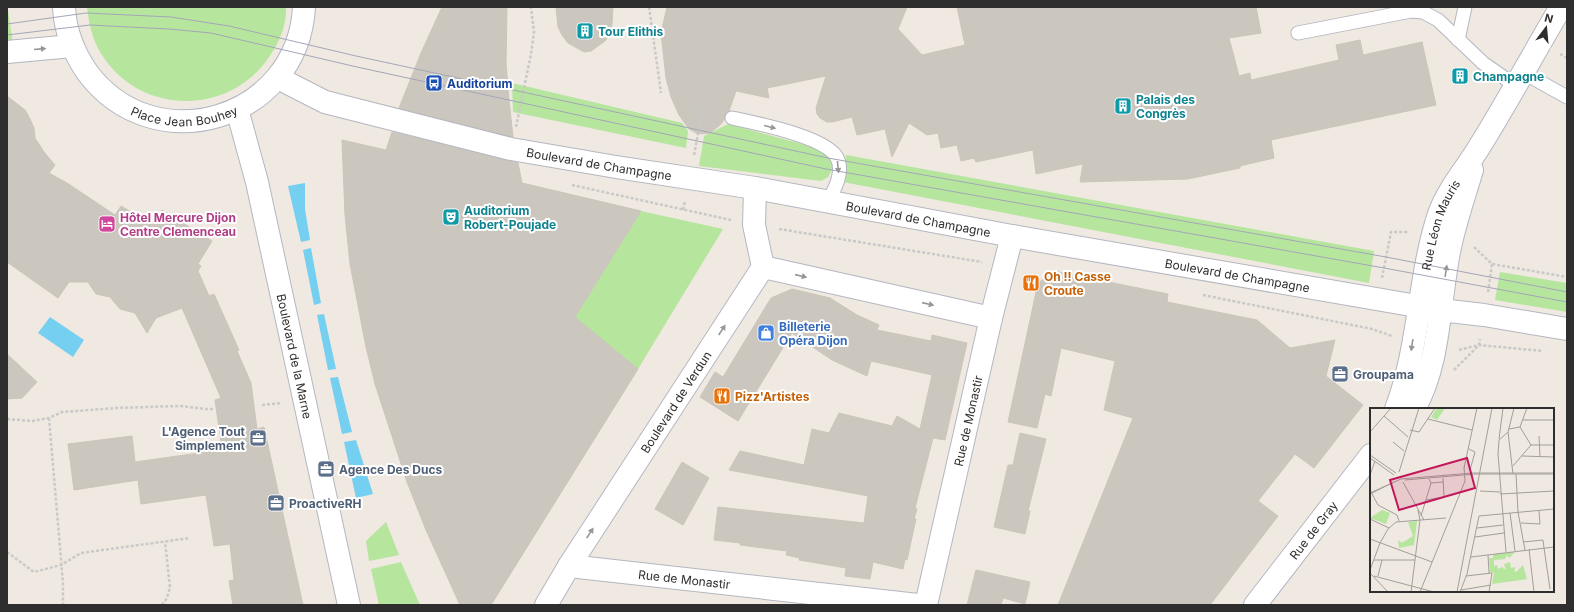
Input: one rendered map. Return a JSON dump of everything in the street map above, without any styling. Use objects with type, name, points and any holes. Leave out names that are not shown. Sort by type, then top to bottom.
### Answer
[{"type":"main road","name":"Place Jean Bouhey","points":[[64,7],[67,28],[72,46],[81,63],[93,79],[107,93],[123,105],[160,119],[199,121],[237,109],[251,101],[278,78],[286,67],[297,42],[303,19],[304,7]]},
{"type":"main road","name":"Rue Léon Mauris","points":[[1419,306],[1440,212],[1448,194],[1478,150],[1520,79],[1556,10]]},
{"type":"main road","points":[[7,52],[72,46]]},
{"type":"main road","name":"Boulevard de Champagne","points":[[278,78],[325,102],[511,149],[616,167],[755,188],[1012,236],[1440,310],[1484,315],[1567,329]]},
{"type":"main road","name":"Boulevard de la Marne","points":[[237,109],[257,182],[349,605]]},
{"type":"main road","name":"Rue Léon Mauris","points":[[1440,310],[1453,235],[1478,150]]},
{"type":"main road","points":[[755,188],[754,225],[763,267],[992,318]]},
{"type":"main road","name":"Rue de Monastir","points":[[926,605],[1012,236]]},
{"type":"main road","name":"Boulevard de Verdun","points":[[546,605],[569,566],[763,267]]},
{"type":"main road","points":[[1396,408],[1406,378],[1419,306]]},
{"type":"main road","points":[[1415,408],[1420,400],[1432,363],[1440,310]]},
{"type":"main road","name":"Rue de Gray","points":[[1255,605],[1370,456]]},
{"type":"main road","name":"Rue de Monastir","points":[[569,566],[918,605]]},
{"type":"lane","points":[[1458,40],[1465,7]]},
{"type":"lane","points":[[1298,33],[1411,11],[1423,12],[1438,20],[1483,63],[1567,97]]},
{"type":"lane","points":[[732,118],[776,128],[814,141],[835,154],[840,171],[834,191],[827,202]]},
{"type":"path","points":[[511,149],[531,54],[534,32],[531,7]]},
{"type":"path","points":[[649,7],[661,93]]},
{"type":"path","points":[[566,184],[754,225],[988,263],[1006,263]]},
{"type":"path","points":[[1492,264],[1567,277]]},
{"type":"path","points":[[1198,294],[1372,329]]},
{"type":"path","points":[[1479,345],[1545,351]]},
{"type":"path","points":[[262,404],[287,402]]},
{"type":"path","points":[[7,419],[32,421],[49,418],[62,412],[116,408],[180,406],[206,409],[214,408]]},
{"type":"path","points":[[49,418],[63,605]]},
{"type":"path","points":[[7,552],[34,572],[61,565],[81,553],[190,538]]},
{"type":"path","points":[[162,605],[167,598],[170,587],[165,542]]},
{"type":"green space","points":[[87,7],[286,7],[286,14],[281,35],[275,48],[267,60],[250,78],[230,91],[208,99],[185,101],[162,98],[140,90],[121,77],[104,58],[94,40],[90,27]]},
{"type":"green space","points":[[7,10],[13,44],[7,45]]},
{"type":"green space","points":[[512,83],[682,123],[688,131],[686,148],[513,112]]},
{"type":"green space","points":[[728,124],[817,148],[828,153],[833,168],[828,177],[821,181],[699,166],[704,136]]},
{"type":"green space","points":[[846,155],[1374,251],[1369,283],[843,182]]},
{"type":"green space","points":[[641,211],[723,229],[638,369],[575,317]]},
{"type":"green space","points":[[1500,272],[1567,283],[1567,312],[1495,300]]},
{"type":"green space","points":[[386,522],[399,555],[369,561],[366,541]]},
{"type":"green space","points":[[401,562],[420,605],[379,605],[371,569]]},
{"type":"water","points":[[305,183],[305,209],[310,240],[301,242],[288,186]]},
{"type":"water","points":[[311,248],[321,303],[314,305],[303,250]]},
{"type":"water","points":[[324,314],[336,369],[328,370],[317,315]]},
{"type":"water","points":[[50,317],[84,340],[73,357],[38,333]]},
{"type":"water","points":[[338,377],[352,432],[342,434],[330,378]]},
{"type":"water","points":[[356,440],[373,494],[356,498],[344,442]]},
{"type":"building","points":[[442,7],[507,7],[506,63],[513,137],[399,108],[421,53]]},
{"type":"building","name":"Tour Elithis","points":[[556,7],[613,7],[610,34],[605,41],[591,51],[584,52],[568,43],[562,35],[558,27]]},
{"type":"building","points":[[667,7],[907,7],[898,29],[922,55],[965,45],[957,7],[1256,7],[1261,33],[1229,38],[1239,76],[1250,73],[1251,80],[1339,60],[1336,45],[1360,40],[1363,55],[1422,42],[1436,105],[1271,140],[1274,158],[1240,166],[1240,168],[1188,179],[1080,182],[1083,164],[1036,174],[1033,150],[976,162],[974,158],[961,161],[957,145],[941,148],[938,133],[927,135],[909,123],[892,157],[885,129],[857,135],[852,117],[832,122],[827,122],[820,118],[817,114],[816,108],[826,76],[767,88],[769,98],[736,91],[729,111],[726,113],[724,120],[720,125],[710,133],[698,134],[689,129],[679,115],[671,97],[666,78],[661,33]]},
{"type":"building","points":[[7,96],[25,110],[30,119],[34,128],[35,138],[55,165],[49,173],[67,183],[115,215],[121,206],[153,225],[162,210],[212,241],[198,264],[201,266],[198,271],[209,296],[214,294],[239,350],[237,351],[251,383],[257,429],[264,427],[303,605],[233,605],[229,581],[234,580],[230,544],[214,546],[206,495],[141,504],[138,480],[74,490],[68,444],[132,436],[135,462],[199,453],[199,451],[222,449],[215,400],[221,398],[182,308],[156,318],[147,333],[135,313],[120,309],[110,297],[96,294],[88,282],[69,282],[58,298],[7,262]]},
{"type":"building","points":[[392,132],[518,163],[522,183],[641,211],[575,317],[638,369],[491,605],[460,605],[426,530],[407,482],[375,384],[366,347],[350,264],[345,215],[342,140],[386,150]]},
{"type":"building","points":[[1054,271],[1168,294],[1167,302],[1257,320],[1290,348],[1335,340],[1326,376],[1363,405],[1314,468],[1295,454],[1258,501],[1278,516],[1210,605],[1058,605],[1133,418],[1104,410],[1115,361],[1061,348],[1051,396],[1045,394],[1037,428],[1008,422],[1038,283]]},
{"type":"building","points":[[792,289],[830,298],[857,315],[879,325],[877,330],[931,341],[932,335],[967,343],[945,440],[933,438],[915,508],[917,509],[914,519],[916,519],[907,560],[905,559],[903,569],[873,562],[870,579],[845,576],[846,568],[799,560],[800,558],[786,555],[787,551],[714,540],[718,507],[864,523],[868,496],[729,470],[740,451],[804,465],[812,429],[829,433],[839,413],[892,426],[897,416],[920,429],[932,375],[871,361],[867,376],[832,360],[792,333],[738,421],[700,397],[715,372],[723,377],[771,298]]},
{"type":"building","points":[[7,354],[37,382],[22,398],[7,399]]},
{"type":"building","points":[[1020,433],[1046,439],[1028,511],[1030,511],[1025,534],[994,527],[1008,465],[1013,465]]},
{"type":"building","points":[[682,462],[709,478],[683,525],[655,509]]},
{"type":"building","points":[[976,570],[1030,582],[1025,604],[1003,598],[1001,605],[967,605]]},
{"type":"tram line","points":[[7,24],[86,13],[171,17],[229,26],[356,56],[828,158],[1386,257],[1567,292]]},
{"type":"tram line","points":[[7,35],[90,25],[169,29],[211,33],[357,67],[826,169],[1567,302]]},
{"type":"place","name":"Tour Elithis","points":[[585,31]]},
{"type":"place","name":"Champagne","points":[[1460,76]]},
{"type":"place","name":"Auditorium","points":[[434,83]]},
{"type":"place","name":"Palais des Congrès","points":[[1123,106]]},
{"type":"place","name":"Auditorium Robert-Poujade","points":[[451,217]]},
{"type":"place","name":"Hôtel Mercure Dijon Centre Clemenceau","points":[[107,224]]},
{"type":"place","name":"Oh !! Casse Croute","points":[[1031,283]]},
{"type":"place","name":"Billeterie Opéra Dijon","points":[[766,333]]},
{"type":"place","name":"Groupama","points":[[1340,374]]},
{"type":"place","name":"Pizz'Artistes","points":[[722,396]]},
{"type":"place","name":"L'Agence Tout Simplement","points":[[258,438]]},
{"type":"place","name":"Agence Des Ducs","points":[[326,469]]},
{"type":"place","name":"ProactiveRH","points":[[276,503]]}]
